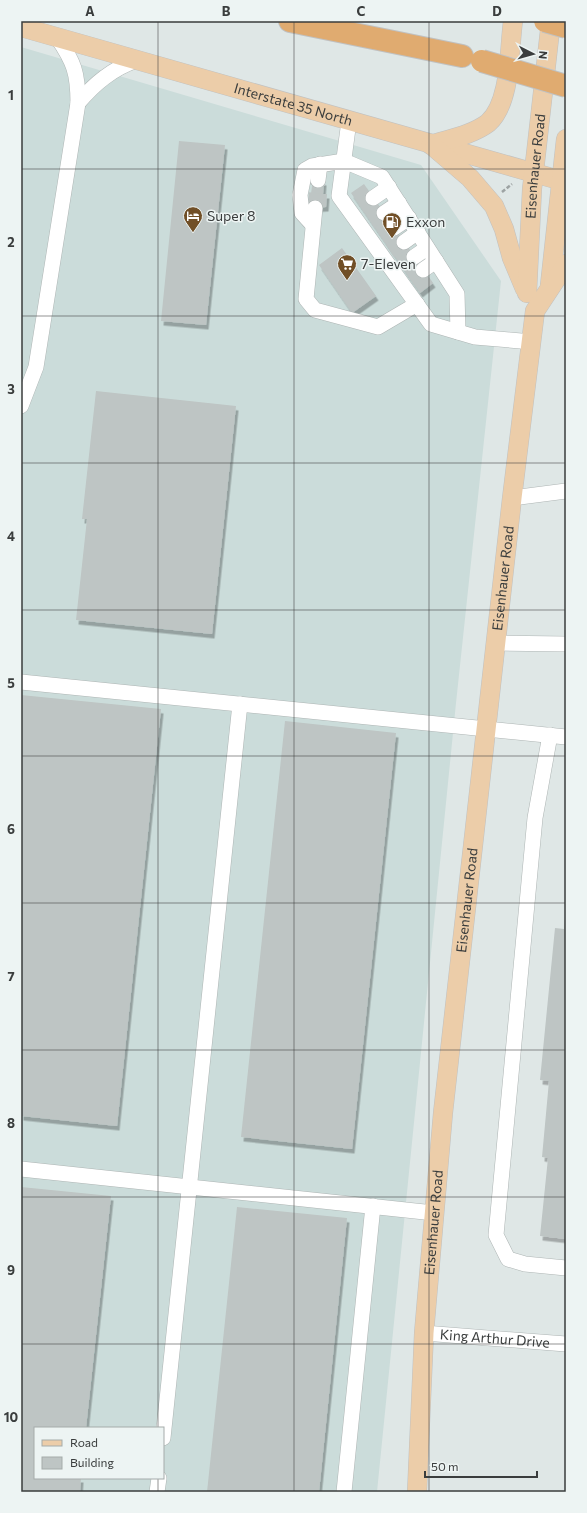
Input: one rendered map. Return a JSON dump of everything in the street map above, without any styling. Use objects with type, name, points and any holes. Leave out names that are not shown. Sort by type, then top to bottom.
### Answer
[{"type":"highway","points":[[290,21],[472,58]]},
{"type":"highway","points":[[345,21],[566,86]]},
{"type":"highway","points":[[545,21],[566,27]]},
{"type":"main road","points":[[431,145],[469,133],[487,123],[498,111],[505,92],[513,21]]},
{"type":"main road","name":"Eisenhauer Road","points":[[535,311],[527,293],[534,172],[551,21]]},
{"type":"main road","name":"Interstate 35 North","points":[[21,27],[431,145],[564,181]]},
{"type":"main road","name":"Eisenhauer Road","points":[[417,1492],[424,1333],[434,1212],[443,1113],[485,729],[535,311],[550,288],[564,181],[566,139]]},
{"type":"main road","points":[[431,145],[470,178],[494,206],[504,229],[512,258],[527,293]]},
{"type":"main road","points":[[550,288],[566,264]]},
{"type":"street","points":[[21,406],[36,367],[78,103],[76,69],[69,54],[57,37]]},
{"type":"street","points":[[78,103],[102,78],[123,65],[137,60]]},
{"type":"street","points":[[349,121],[340,196],[356,209],[407,282],[417,304],[431,324],[475,337],[532,342]]},
{"type":"street","points":[[312,224],[302,212],[300,195],[305,170],[320,164],[344,161],[382,177],[457,294],[458,332]]},
{"type":"street","points":[[318,180],[320,164]]},
{"type":"street","points":[[373,198],[389,187]]},
{"type":"street","points":[[384,213],[399,203]]},
{"type":"street","points":[[315,208],[312,224],[306,299],[315,310],[378,327],[417,304]]},
{"type":"street","points":[[394,228],[409,218]]},
{"type":"street","points":[[404,242],[418,232]]},
{"type":"street","points":[[414,257],[427,248]]},
{"type":"street","points":[[423,270],[436,262]]},
{"type":"street","points":[[512,498],[566,491]]},
{"type":"street","points":[[495,643],[566,644]]},
{"type":"street","points":[[21,682],[566,737]]},
{"type":"street","points":[[164,1428],[240,704]]},
{"type":"street","points":[[550,735],[535,818],[496,1234],[508,1259],[526,1264],[566,1268]]},
{"type":"street","points":[[21,1168],[434,1212]]},
{"type":"street","points":[[344,1492],[373,1206]]},
{"type":"street","name":"King Arthur Drive","points":[[424,1333],[566,1344]]},
{"type":"street","points":[[157,1492],[159,1479]]},
{"type":"path","points":[[497,196],[512,184],[513,179]]},
{"type":"shaded area","points":[[21,47],[421,165],[501,281],[456,703],[377,1492],[21,1492]]},
{"type":"building","name":"Super 8","points":[[179,141],[225,145],[206,325],[161,321]]},
{"type":"building","points":[[313,179],[324,181],[323,194],[327,194],[326,207],[309,208]]},
{"type":"building","name":"Exxon","points":[[364,184],[433,283],[420,293],[351,193]]},
{"type":"building","name":"7-Eleven","points":[[342,248],[376,296],[352,313],[319,265]]},
{"type":"building","points":[[96,391],[236,406],[212,634],[76,620],[87,519],[82,519]]},
{"type":"building","points":[[21,695],[161,709],[117,1126],[21,1116]]},
{"type":"building","points":[[285,721],[396,733],[352,1149],[241,1137]]},
{"type":"building","points":[[565,916],[566,1239],[540,1236],[548,1158],[542,1157],[549,1081],[540,1080],[555,928],[564,929]]},
{"type":"building","points":[[21,1187],[111,1196],[86,1427],[34,1427],[34,1479],[81,1479],[80,1492],[21,1492]]},
{"type":"building","points":[[237,1207],[347,1218],[319,1492],[207,1492]]},
{"type":"tunnel","points":[[315,208],[318,180]]},
{"type":"tunnel","points":[[360,206],[373,198]]},
{"type":"tunnel","points":[[370,221],[384,213]]},
{"type":"tunnel","points":[[381,237],[394,228]]},
{"type":"tunnel","points":[[390,251],[404,242]]},
{"type":"tunnel","points":[[401,265],[414,257]]},
{"type":"tunnel","points":[[410,279],[423,270]]},
{"type":"place","name":"Super 8","points":[[193,233]]},
{"type":"place","name":"Exxon","points":[[392,239]]},
{"type":"place","name":"7-Eleven","points":[[347,281]]}]
